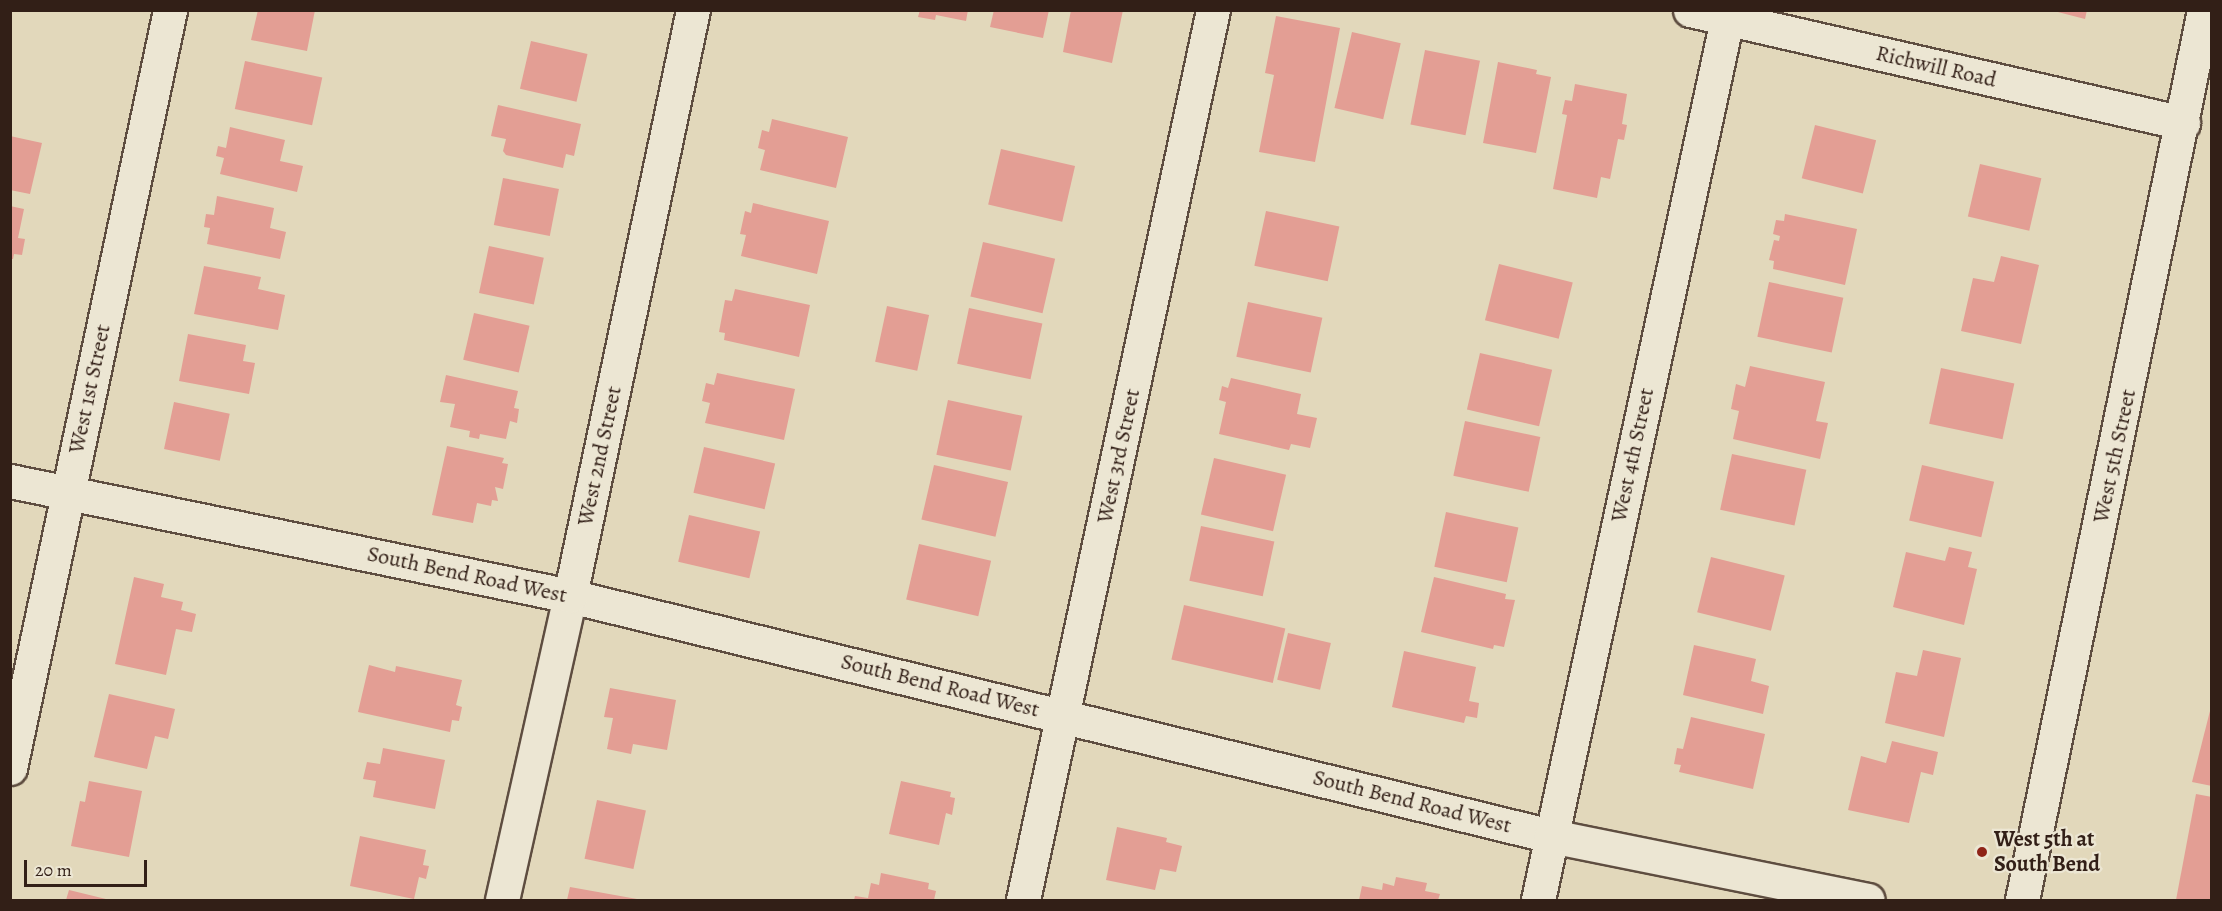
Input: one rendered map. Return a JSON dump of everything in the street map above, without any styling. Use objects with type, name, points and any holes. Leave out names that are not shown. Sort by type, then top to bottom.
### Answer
[{"type":"street","name":"West 1st Street","points":[[10,768],[170,10]]},
{"type":"street","name":"West 2nd Street","points":[[502,900],[570,596],[693,10]]},
{"type":"street","name":"West 3rd Street","points":[[1023,900],[1064,717],[1213,10]]},
{"type":"street","name":"Richwill Road","points":[[1689,10],[1728,15],[2183,123]]},
{"type":"street","name":"West 5th Street","points":[[2022,900],[2183,123],[2204,10]]},
{"type":"street","name":"West 4th Street","points":[[1538,900],[1728,15]]},
{"type":"street","name":"South Bend Road West","points":[[10,481],[570,596],[1551,836],[1868,900]]},
{"type":"building","points":[[258,10],[315,10],[307,51],[251,40]]},
{"type":"building","points":[[920,10],[968,10],[966,21],[936,15],[935,20],[918,17]]},
{"type":"building","points":[[994,10],[1049,10],[1043,38],[990,27]]},
{"type":"building","points":[[1071,10],[1123,10],[1112,63],[1063,52]]},
{"type":"building","points":[[2050,10],[2087,10],[2085,19]]},
{"type":"building","points":[[1276,16],[1340,28],[1315,162],[1259,152],[1274,75],[1265,73]]},
{"type":"building","points":[[1352,32],[1401,43],[1383,119],[1334,108]]},
{"type":"building","points":[[531,41],[588,54],[576,102],[520,89]]},
{"type":"building","points":[[1425,50],[1480,61],[1465,135],[1410,125]]},
{"type":"building","points":[[245,61],[322,77],[312,125],[235,109]]},
{"type":"building","points":[[1498,62],[1537,70],[1536,74],[1551,77],[1536,153],[1483,143]]},
{"type":"building","points":[[1575,84],[1627,94],[1622,124],[1627,125],[1624,140],[1618,139],[1610,179],[1601,177],[1597,198],[1553,189],[1567,115],[1562,114],[1565,100],[1572,101]]},
{"type":"building","points":[[498,105],[581,124],[574,156],[566,154],[563,168],[506,155],[503,151],[506,139],[491,136]]},
{"type":"building","points":[[772,119],[848,137],[836,188],[760,170],[765,150],[758,148],[762,130],[769,132]]},
{"type":"building","points":[[1815,125],[1876,140],[1863,194],[1802,178]]},
{"type":"building","points":[[230,127],[285,140],[280,161],[303,166],[297,192],[220,174],[224,158],[216,156],[218,146],[226,148]]},
{"type":"building","points":[[10,136],[42,143],[30,194],[10,190]]},
{"type":"building","points":[[1001,149],[1075,166],[1062,222],[988,205]]},
{"type":"building","points":[[1980,164],[2041,178],[2029,231],[1968,217]]},
{"type":"building","points":[[503,178],[559,189],[550,236],[494,225]]},
{"type":"building","points":[[217,196],[274,208],[270,228],[286,232],[280,259],[207,244],[210,228],[204,227],[206,214],[214,215]]},
{"type":"building","points":[[753,203],[829,221],[817,274],[741,256],[746,235],[740,234],[745,211],[751,213]]},
{"type":"building","points":[[10,206],[24,209],[18,238],[25,239],[22,255],[14,254],[13,259],[10,259]]},
{"type":"building","points":[[1266,211],[1339,227],[1328,281],[1254,266]]},
{"type":"building","points":[[1785,214],[1857,229],[1845,285],[1773,269],[1774,261],[1769,260],[1774,240],[1779,241],[1780,236],[1773,234],[1776,220],[1784,221]]},
{"type":"building","points":[[983,242],[1055,259],[1043,313],[970,297]]},
{"type":"building","points":[[489,246],[544,258],[534,305],[479,293]]},
{"type":"building","points":[[2001,256],[2039,265],[2021,344],[1961,331],[1973,278],[1994,282]]},
{"type":"building","points":[[1499,264],[1573,282],[1559,339],[1485,320]]},
{"type":"building","points":[[204,266],[261,277],[258,289],[285,295],[278,330],[194,314]]},
{"type":"building","points":[[1769,282],[1843,298],[1832,353],[1757,337]]},
{"type":"building","points":[[735,289],[810,305],[799,357],[724,340],[725,333],[719,332],[725,300],[732,301]]},
{"type":"building","points":[[1248,302],[1322,318],[1311,373],[1236,357]]},
{"type":"building","points":[[887,306],[929,315],[917,371],[875,362]]},
{"type":"building","points":[[969,308],[1042,324],[1031,379],[957,364]]},
{"type":"building","points":[[474,313],[530,326],[519,373],[463,360]]},
{"type":"building","points":[[188,334],[246,345],[243,361],[255,363],[249,394],[179,381]]},
{"type":"building","points":[[1480,353],[1552,370],[1539,426],[1467,410]]},
{"type":"building","points":[[1750,366],[1825,382],[1816,421],[1828,423],[1820,459],[1733,439],[1739,411],[1731,409],[1736,384],[1745,387]]},
{"type":"building","points":[[1941,368],[2014,384],[2003,439],[1929,424]]},
{"type":"building","points":[[717,373],[795,389],[784,440],[705,423],[710,403],[702,401],[706,383],[714,385]]},
{"type":"building","points":[[446,375],[518,391],[514,408],[519,409],[517,423],[510,421],[506,439],[480,434],[479,439],[469,437],[470,431],[450,427],[455,404],[440,402]]},
{"type":"building","points":[[1231,378],[1301,394],[1297,414],[1317,418],[1310,448],[1291,444],[1289,450],[1219,434],[1226,402],[1219,400],[1222,386],[1228,388]]},
{"type":"building","points":[[948,400],[1022,416],[1011,471],[936,455]]},
{"type":"building","points":[[174,402],[230,414],[220,461],[164,449]]},
{"type":"building","points":[[1465,421],[1540,437],[1529,492],[1453,476]]},
{"type":"building","points":[[447,446],[504,458],[502,463],[508,464],[503,489],[495,487],[498,501],[492,500],[491,506],[477,503],[473,523],[432,515]]},
{"type":"building","points":[[704,447],[775,463],[765,509],[693,493]]},
{"type":"building","points":[[1732,454],[1806,470],[1794,526],[1720,510]]},
{"type":"building","points":[[1214,458],[1286,475],[1273,531],[1201,515]]},
{"type":"building","points":[[934,465],[1008,482],[995,537],[921,520]]},
{"type":"building","points":[[1922,465],[1994,482],[1981,537],[1909,521]]},
{"type":"building","points":[[1446,512],[1518,527],[1507,582],[1434,567]]},
{"type":"building","points":[[689,515],[760,531],[749,578],[678,562]]},
{"type":"building","points":[[1201,526],[1274,542],[1263,596],[1189,581]]},
{"type":"building","points":[[919,544],[991,561],[978,616],[906,600]]},
{"type":"building","points":[[1949,547],[1972,552],[1968,567],[1977,569],[1964,625],[1893,607],[1906,552],[1945,561]]},
{"type":"building","points":[[1711,557],[1785,575],[1771,631],[1697,612]]},
{"type":"building","points":[[134,577],[164,584],[161,597],[183,602],[181,610],[196,614],[192,632],[176,629],[166,675],[115,664]]},
{"type":"building","points":[[1434,577],[1506,594],[1505,599],[1515,600],[1504,647],[1494,645],[1493,649],[1421,632]]},
{"type":"building","points":[[1184,605],[1285,628],[1273,683],[1171,660]]},
{"type":"building","points":[[1288,633],[1331,643],[1320,690],[1277,680]]},
{"type":"building","points":[[1694,645],[1756,659],[1751,681],[1769,686],[1763,714],[1683,695]]},
{"type":"building","points":[[1923,650],[1961,658],[1944,737],[1885,723],[1896,672],[1917,676]]},
{"type":"building","points":[[1404,651],[1476,667],[1469,701],[1479,703],[1477,718],[1466,716],[1464,723],[1392,707]]},
{"type":"building","points":[[369,665],[395,672],[396,666],[462,680],[456,705],[462,707],[459,721],[452,720],[450,732],[358,712]]},
{"type":"building","points":[[610,688],[676,700],[667,750],[633,744],[631,754],[607,749],[613,718],[604,717]]},
{"type":"building","points":[[109,694],[175,709],[168,739],[155,736],[147,769],[94,757]]},
{"type":"building","points":[[2212,703],[2212,786],[2192,782]]},
{"type":"building","points":[[1691,717],[1765,734],[1753,789],[1679,772],[1681,765],[1674,764],[1677,748],[1683,749]]},
{"type":"building","points":[[1892,741],[1938,752],[1933,775],[1921,772],[1909,823],[1848,810],[1861,756],[1886,763]]},
{"type":"building","points":[[383,748],[445,760],[435,809],[373,797],[376,781],[363,779],[367,762],[380,764]]},
{"type":"building","points":[[89,781],[142,791],[129,857],[71,846],[80,801],[85,802]]},
{"type":"building","points":[[901,781],[951,792],[950,797],[955,798],[952,815],[946,813],[939,845],[889,834]]},
{"type":"building","points":[[2196,794],[2212,797],[2212,900],[2176,900]]},
{"type":"building","points":[[597,800],[646,810],[633,869],[585,859]]},
{"type":"building","points":[[1117,827],[1167,838],[1166,842],[1182,846],[1176,872],[1160,869],[1155,890],[1106,880]]},
{"type":"building","points":[[360,836],[426,850],[423,865],[429,866],[426,879],[419,877],[414,899],[350,886]]},
{"type":"building","points":[[881,873],[929,883],[928,889],[936,891],[934,900],[854,900],[855,896],[868,898],[871,883],[879,885]]},
{"type":"building","points":[[1396,877],[1427,883],[1425,891],[1440,894],[1438,900],[1359,900],[1362,886],[1382,890],[1383,883],[1394,886]]},
{"type":"building","points":[[570,887],[637,899],[637,900],[567,900]]},
{"type":"building","points":[[69,890],[110,900],[66,900]]},
{"type":"place","name":"West 5th at South Bend","points":[[1982,852]]}]
